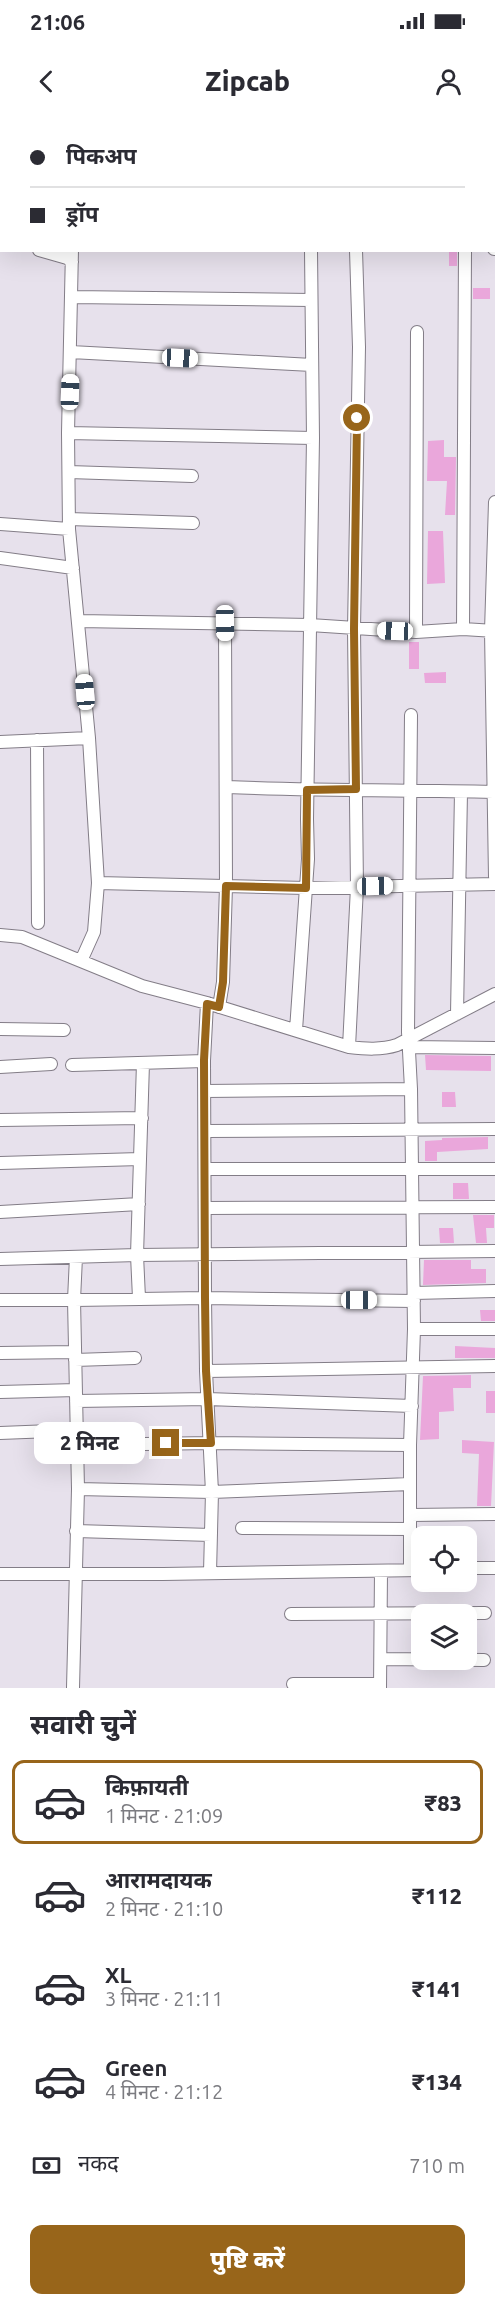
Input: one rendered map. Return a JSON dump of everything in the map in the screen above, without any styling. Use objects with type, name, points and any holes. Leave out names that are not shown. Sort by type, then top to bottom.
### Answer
[{"type":"street","points":[[46,252],[68,258],[72,256],[68,433],[69,524],[89,738],[98,883],[94,932],[84,954]]},
{"type":"street","points":[[297,1026],[306,888],[313,438],[311,252]]},
{"type":"street","points":[[349,1043],[357,887],[354,629],[359,347],[356,252]]},
{"type":"street","points":[[463,629],[465,252]]},
{"type":"street","points":[[72,297],[311,300]]},
{"type":"street","points":[[416,632],[417,332]]},
{"type":"street","points":[[71,352],[312,365]]},
{"type":"street","points":[[68,433],[313,438]]},
{"type":"street","points":[[69,472],[192,476]]},
{"type":"street","points":[[495,502],[493,631],[495,877]]},
{"type":"street","points":[[0,524],[194,524]]},
{"type":"street","points":[[0,558],[73,568]]},
{"type":"street","points":[[79,621],[310,625],[416,632],[463,629],[493,631]]},
{"type":"street","points":[[210,1573],[212,1492],[206,1371],[204,1060],[215,1005],[223,982],[227,787],[225,623]]},
{"type":"street","points":[[411,715],[408,1019],[414,1297],[414,1368],[410,1445],[411,1536]]},
{"type":"street","points":[[0,742],[89,738]]},
{"type":"street","points":[[37,740],[38,923]]},
{"type":"street","points":[[227,787],[493,792]]},
{"type":"street","points":[[457,1012],[461,792]]},
{"type":"street","points":[[98,883],[306,888],[495,884]]},
{"type":"street","points":[[0,935],[22,937],[84,954],[142,986],[297,1026],[367,1050],[385,1048],[408,1039],[495,994]]},
{"type":"street","points":[[0,1029],[64,1030]]},
{"type":"street","points":[[408,1039],[495,1048]]},
{"type":"street","points":[[72,1065],[204,1060]]},
{"type":"street","points":[[139,1298],[143,1063]]},
{"type":"street","points":[[0,1066],[51,1064]]},
{"type":"street","points":[[205,1091],[411,1089]]},
{"type":"street","points":[[0,1120],[142,1118]]},
{"type":"street","points":[[206,1131],[495,1129]]},
{"type":"street","points":[[0,1163],[141,1160]]},
{"type":"street","points":[[206,1169],[495,1169]]},
{"type":"street","points":[[0,1212],[139,1204]]},
{"type":"street","points":[[206,1208],[495,1207]]},
{"type":"street","points":[[0,1259],[495,1251]]},
{"type":"street","points":[[73,1688],[78,1489],[74,1300],[76,1257]]},
{"type":"street","points":[[0,1300],[414,1297],[495,1291]]},
{"type":"street","points":[[414,1329],[495,1329]]},
{"type":"street","points":[[0,1353],[135,1358]]},
{"type":"street","points":[[206,1371],[495,1366]]},
{"type":"street","points":[[0,1392],[412,1406]]},
{"type":"street","points":[[0,1433],[77,1430]]},
{"type":"street","points":[[77,1445],[211,1443],[410,1445]]},
{"type":"street","points":[[78,1489],[212,1492],[410,1485]]},
{"type":"street","points":[[410,1515],[495,1514]]},
{"type":"street","points":[[242,1528],[410,1529]]},
{"type":"street","points":[[76,1531],[211,1535]]},
{"type":"street","points":[[477,1568],[495,1568]]},
{"type":"street","points":[[0,1574],[411,1570]]},
{"type":"street","points":[[293,1684],[380,1686],[381,1571]]},
{"type":"street","points":[[291,1614],[484,1613]]},
{"type":"street","points":[[381,1659],[484,1660]]},
{"type":"building","points":[[449,252],[457,252],[457,266],[449,266]]},
{"type":"building","points":[[473,288],[490,288],[490,299],[473,299]]},
{"type":"building","points":[[444,440],[444,457],[456,457],[455,515],[445,515],[447,481],[427,481],[428,441]]},
{"type":"building","points":[[428,531],[443,531],[445,583],[427,584]]},
{"type":"building","points":[[409,642],[419,642],[419,669],[409,669]]},
{"type":"building","points":[[446,672],[446,683],[425,683],[424,673]]},
{"type":"building","points":[[425,1055],[491,1056],[491,1071],[426,1070]]},
{"type":"building","points":[[442,1092],[455,1092],[456,1107],[442,1107]]},
{"type":"building","points":[[488,1137],[488,1149],[437,1152],[437,1161],[425,1161],[425,1141],[442,1140],[442,1138]]},
{"type":"building","points":[[453,1183],[468,1183],[469,1199],[453,1199]]},
{"type":"building","points":[[473,1215],[494,1215],[494,1228],[486,1228],[487,1243],[476,1243]]},
{"type":"building","points":[[439,1228],[453,1228],[454,1243],[440,1243]]},
{"type":"building","points":[[424,1260],[471,1260],[471,1269],[486,1269],[486,1283],[423,1285]]},
{"type":"building","points":[[480,1310],[495,1310],[495,1321],[481,1321]]},
{"type":"building","points":[[455,1346],[495,1348],[495,1358],[455,1358]]},
{"type":"building","points":[[471,1375],[471,1388],[453,1388],[454,1411],[439,1412],[439,1439],[420,1440],[423,1376]]},
{"type":"building","points":[[486,1391],[495,1391],[495,1413],[486,1413]]},
{"type":"building","points":[[462,1440],[494,1442],[491,1506],[477,1506],[479,1454],[462,1453]]},
{"type":"route","points":[[166,1443],[211,1443],[206,1371],[204,1060],[207,1004],[219,1007],[223,982],[226,886],[306,888],[307,790],[356,789],[354,629],[357,418]]}]
